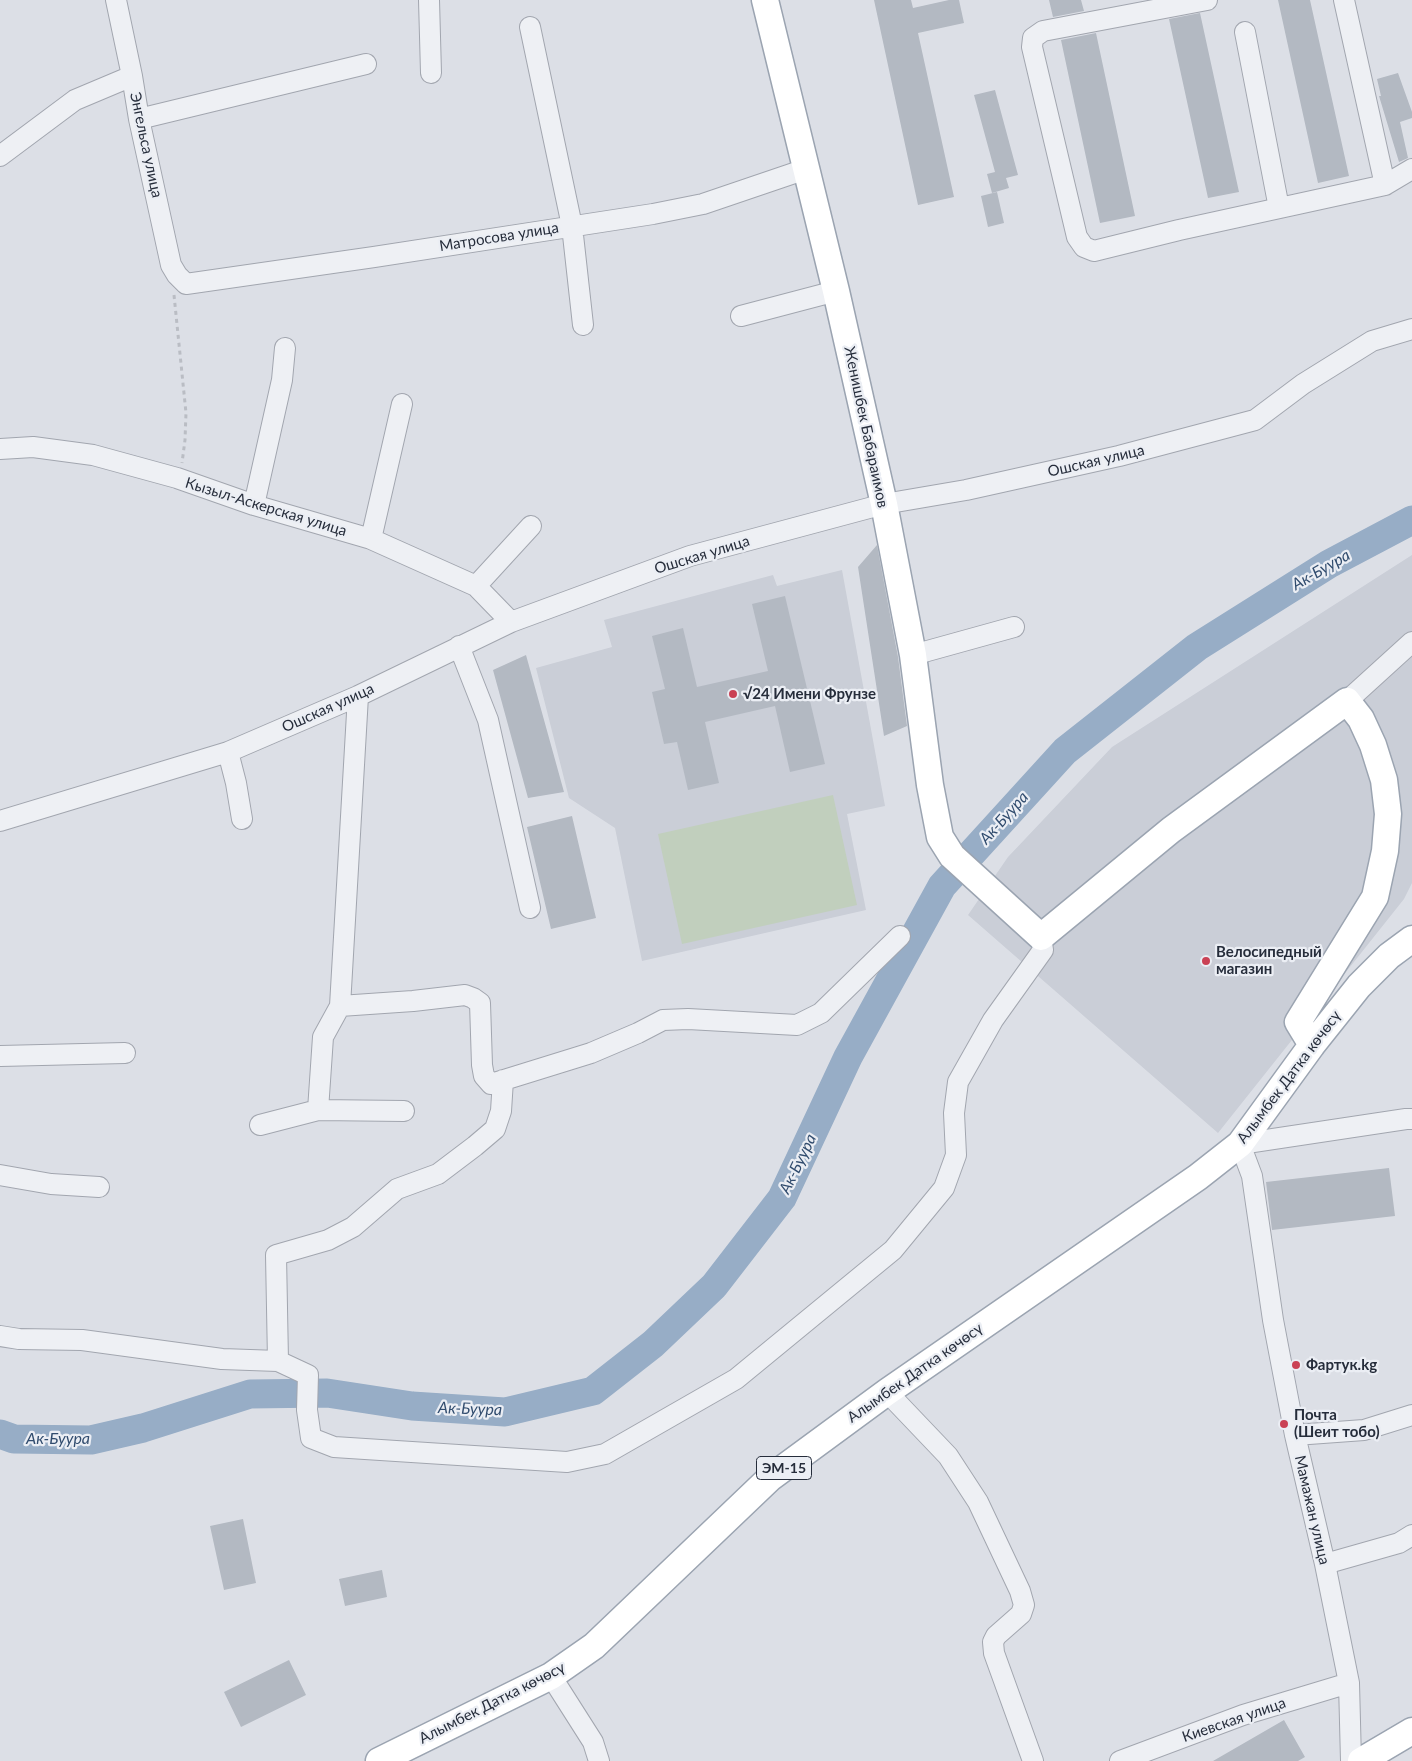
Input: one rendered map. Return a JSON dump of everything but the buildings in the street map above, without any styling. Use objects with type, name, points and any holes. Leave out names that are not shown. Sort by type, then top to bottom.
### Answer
[{"type":"main road","name":"Женишбек Бабараимов","points":[[765,0],[836,291],[884,504],[913,655],[930,785],[940,837],[952,856],[1041,937]]},
{"type":"main road","points":[[1041,937],[1171,830],[1347,702],[1361,719],[1373,744],[1384,780],[1388,814],[1385,851],[1375,897],[1298,1022],[1312,1045]]},
{"type":"main road","name":"Алымбек Датка көчөсү","points":[[379,1761],[551,1676],[594,1646],[770,1478],[887,1392],[1198,1177],[1240,1144],[1312,1045],[1359,986],[1389,956],[1412,939]]},
{"type":"main road","points":[[1361,1761],[1412,1731]]},
{"type":"street","name":"Энгельса улица","points":[[116,0],[139,119],[171,265],[177,276],[186,284]]},
{"type":"street","points":[[429,0],[431,73]]},
{"type":"street","points":[[1207,0],[1043,32],[1033,38],[1032,47],[1077,238],[1084,247],[1094,251],[1385,185],[1412,169]]},
{"type":"street","points":[[1344,0],[1385,185]]},
{"type":"street","points":[[530,27],[572,226],[583,325]]},
{"type":"street","points":[[1245,32],[1279,208]]},
{"type":"street","points":[[139,119],[366,64]]},
{"type":"street","points":[[0,156],[75,100],[132,76]]},
{"type":"street","name":"Матросова улица","points":[[186,284],[374,258],[653,214],[703,204],[806,170]]},
{"type":"street","points":[[741,316],[836,291]]},
{"type":"street","name":"Ошская улица","points":[[0,821],[228,752],[358,696],[511,622],[690,556],[884,504],[966,490],[1119,456],[1255,420],[1303,384],[1372,341],[1412,329]]},
{"type":"street","points":[[254,505],[282,380],[285,348]]},
{"type":"street","points":[[371,539],[402,404]]},
{"type":"street","name":"Кызыл-Аскерская улица","points":[[0,449],[33,447],[93,454],[177,478],[254,505],[371,539],[476,586],[511,622]]},
{"type":"street","points":[[476,586],[530,526]]},
{"type":"street","points":[[913,655],[1014,627]]},
{"type":"street","points":[[1347,702],[1412,642]]},
{"type":"street","points":[[459,646],[488,720],[530,908]]},
{"type":"street","points":[[318,1110],[323,1037],[340,1006],[358,696]]},
{"type":"street","points":[[228,752],[242,819]]},
{"type":"street","points":[[340,1006],[465,995],[473,998],[480,1003],[482,1065],[484,1076],[491,1084],[591,1053],[638,1034],[663,1020],[688,1019],[797,1025],[821,1012],[900,936]]},
{"type":"street","points":[[0,1336],[19,1339],[82,1340],[222,1360],[278,1361],[308,1375],[307,1410],[311,1438],[334,1448],[567,1462],[605,1454],[736,1379],[893,1250],[944,1188],[956,1155],[954,1113],[958,1082],[993,1020],[1043,950],[1041,937]]},
{"type":"street","points":[[0,1056],[125,1052]]},
{"type":"street","points":[[278,1361],[276,1255],[328,1240],[353,1227],[397,1189],[438,1174],[475,1146],[495,1129],[501,1111],[503,1080]]},
{"type":"street","points":[[260,1125],[318,1110],[404,1111]]},
{"type":"street","points":[[1240,1144],[1412,1119]]},
{"type":"street","name":"Мамажан улица","points":[[1240,1144],[1252,1176],[1273,1320],[1295,1435],[1349,1683],[1351,1761]]},
{"type":"street","points":[[0,1175],[51,1184],[99,1187]]},
{"type":"street","points":[[887,1392],[948,1456],[978,1502],[1020,1591],[1024,1604],[1021,1614],[996,1636],[993,1642],[994,1653],[1033,1761]]},
{"type":"street","points":[[1295,1435],[1364,1430],[1412,1415]]},
{"type":"street","points":[[1324,1564],[1399,1542],[1412,1535]]},
{"type":"street","points":[[551,1676],[593,1742],[599,1761]]},
{"type":"street","name":"Киевская улица","points":[[1120,1761],[1243,1715],[1349,1683]]},
{"type":"path","points":[[171,265],[186,412],[183,459],[177,478]]},
{"type":"shaded area","points":[[1412,555],[1412,883],[1404,899],[1218,1133],[968,915],[1008,857],[1112,747]]},
{"type":"shaded area","points":[[842,570],[885,806],[847,814],[866,910],[642,961],[615,828],[569,798],[536,668],[612,647],[604,620],[773,575],[777,586]]},
{"type":"green space","points":[[833,795],[857,905],[682,944],[658,834]]},
{"type":"waterway","name":"Ак-Буура","points":[[0,1434],[14,1439],[91,1440],[143,1428],[250,1394],[327,1393],[412,1406],[505,1412],[593,1391],[653,1344],[714,1286],[782,1198],[848,1057],[942,886],[1065,751],[1197,647],[1329,564],[1412,520]]},
{"type":"place","name":"√24 Имени Фрунзе","points":[[733,694]]},
{"type":"place","name":"Велосипедный магазин","points":[[1206,961]]},
{"type":"place","name":"Фартук.kg","points":[[1296,1365]]},
{"type":"place","name":"Почта (Шеит тобо)","points":[[1284,1424]]}]
